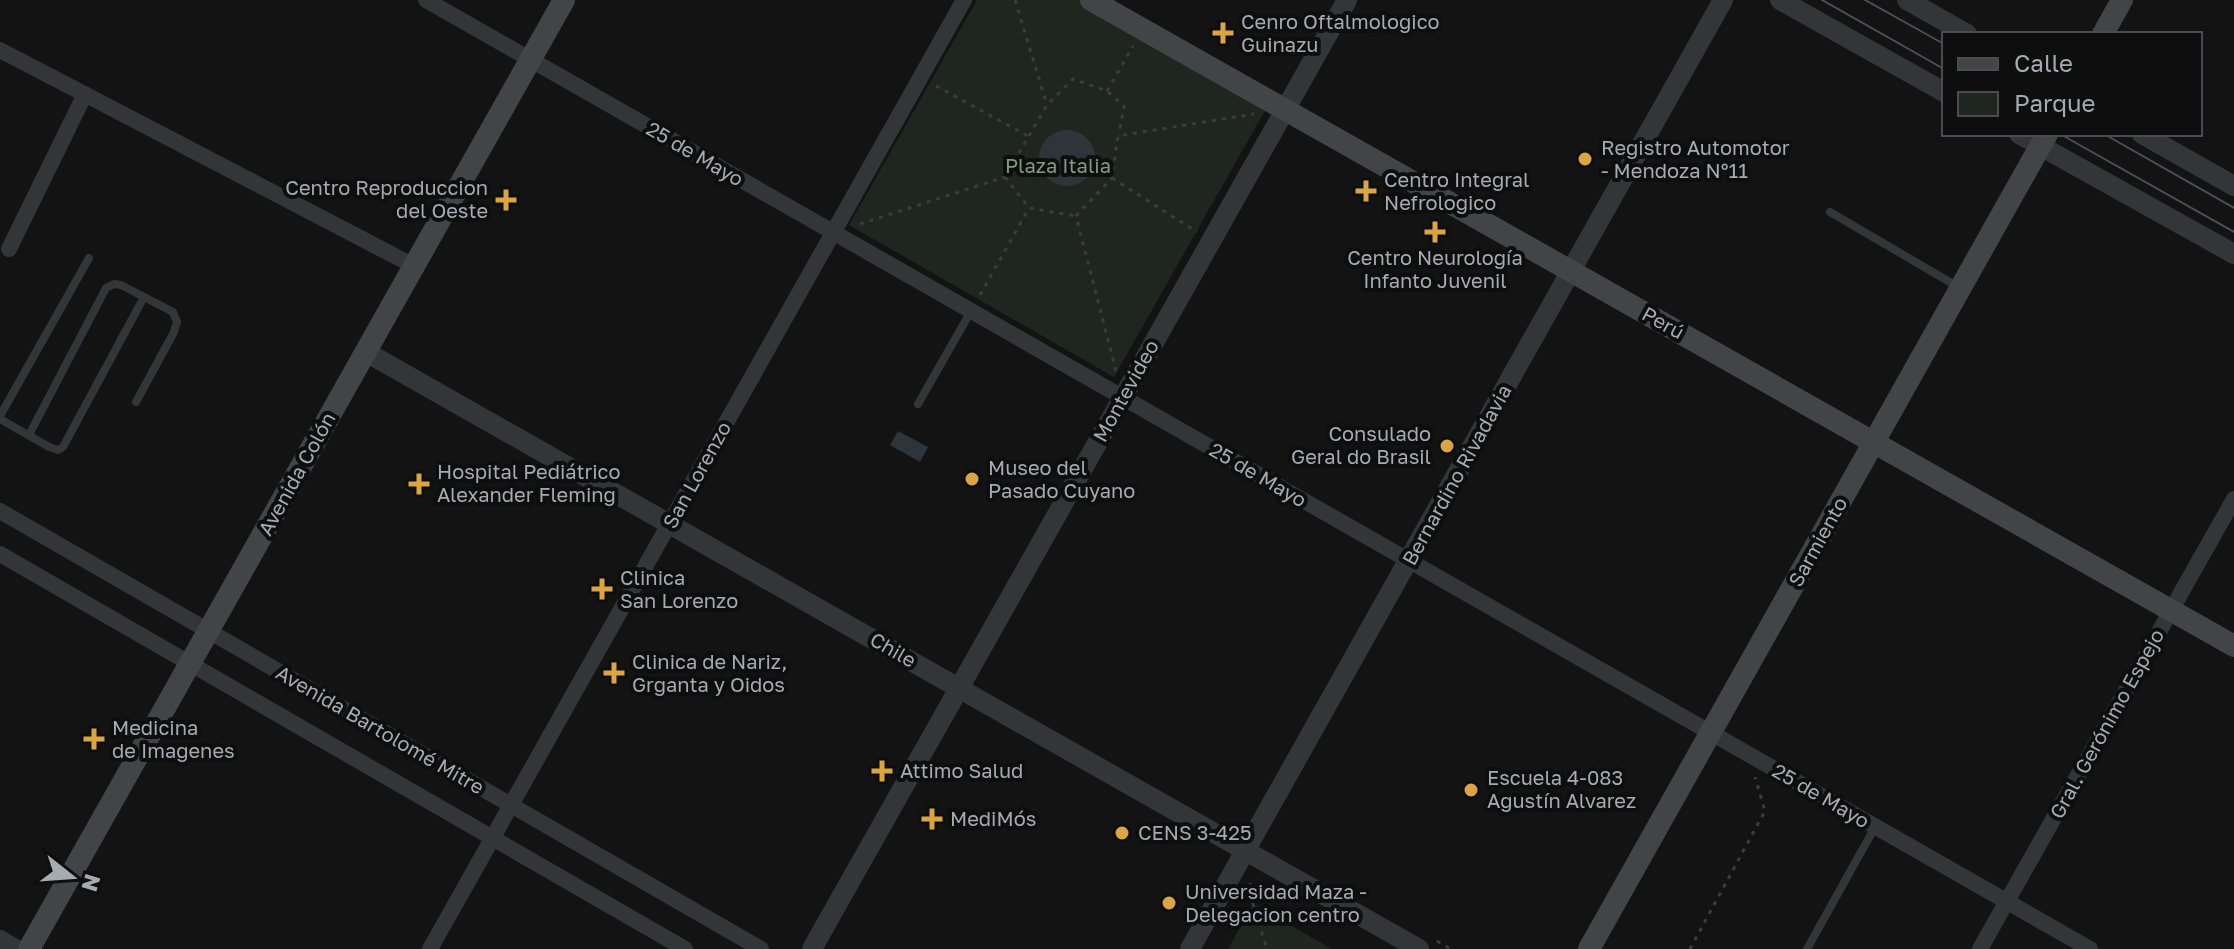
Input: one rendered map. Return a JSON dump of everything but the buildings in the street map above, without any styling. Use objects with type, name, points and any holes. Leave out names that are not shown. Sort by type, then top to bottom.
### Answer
[{"type":"main road","name":"Avenida Colón","points":[[29,949],[564,0]]},
{"type":"main road","name":"Perú","points":[[1091,0],[2234,646]]},
{"type":"main road","points":[[2104,32],[2122,0]]},
{"type":"main road","name":"Sarmiento","points":[[1589,949],[2044,140]]},
{"type":"street","name":"25 de Mayo","points":[[426,0],[2090,949]]},
{"type":"street","name":"San Lorenzo","points":[[430,949],[964,0]]},
{"type":"street","name":"Montevideo","points":[[812,949],[1347,0]]},
{"type":"street","name":"Bernardino Rivadavia","points":[[1190,949],[1723,0]]},
{"type":"street","points":[[1780,0],[1942,91]]},
{"type":"street","points":[[1907,0],[1963,32]]},
{"type":"street","points":[[0,50],[414,266]]},
{"type":"street","points":[[9,249],[85,94]]},
{"type":"street","points":[[2146,136],[2234,186]]},
{"type":"street","points":[[2044,140],[2234,254]]},
{"type":"street","name":"Chile","points":[[366,352],[1419,949]]},
{"type":"street","name":"Gral. Gerónimo Espejo","points":[[1980,949],[2234,499]]},
{"type":"street","name":"Avenida Bartolomé Mitre","points":[[0,511],[761,949]]},
{"type":"street","name":"Avenida Bartolomé Mitre","points":[[0,554],[685,949]]},
{"type":"street","points":[[0,940],[15,949]]},
{"type":"lane","points":[[1830,212],[1960,288]]},
{"type":"lane","points":[[89,258],[0,417],[49,447],[58,450],[63,447],[144,297]]},
{"type":"lane","points":[[29,435],[106,288],[114,284],[173,312],[177,322],[136,402]]},
{"type":"lane","points":[[918,404],[971,311]]},
{"type":"lane","points":[[1807,949],[1876,827]]},
{"type":"path","points":[[1015,0],[1047,105]]},
{"type":"path","points":[[1107,91],[1142,29]]},
{"type":"path","points":[[920,78],[1028,136]]},
{"type":"path","points":[[833,232],[1005,177],[1047,105],[1073,79],[1107,91],[1124,106],[1112,178],[1076,216]]},
{"type":"path","points":[[1118,136],[1285,109]]},
{"type":"path","points":[[1005,177],[1029,208],[1076,216]]},
{"type":"path","points":[[1112,178],[1211,241]]},
{"type":"path","points":[[971,311],[1029,208]]},
{"type":"path","points":[[1076,216],[1123,397]]},
{"type":"path","points":[[1690,949],[1765,811],[1749,755]]},
{"type":"path","points":[[1253,904],[1267,949]]},
{"type":"green space","name":"Plaza Italia","points":[[977,0],[1080,0],[1267,107],[1114,377],[849,225]]},
{"type":"green space","points":[[1253,904],[1332,949],[1228,949]]},
{"type":"shaded area","points":[[1067,130],[1087,138],[1095,158],[1087,178],[1067,186],[1047,178],[1039,158],[1047,138]]},
{"type":"shaded area","points":[[898,431],[928,447],[920,462],[890,445]]},
{"type":"tram line","points":[[1822,0],[1942,68]]},
{"type":"tram line","points":[[1865,0],[1942,43]]},
{"type":"tram line","points":[[2064,136],[2234,232]]},
{"type":"tram line","points":[[2108,136],[2234,208]]},
{"type":"place","name":"Cenro Oftalmologico Guinazu","points":[[1223,33]]},
{"type":"place","name":"Registro Automotor - Mendoza N°11","points":[[1585,159]]},
{"type":"place","name":"Centro Integral Nefrologico","points":[[1366,191]]},
{"type":"place","name":"Centro Reproduccion del Oeste","points":[[506,200]]},
{"type":"place","name":"Centro Neurología Infanto Juvenil","points":[[1435,232]]},
{"type":"place","name":"Consulado Geral do Brasil","points":[[1447,446]]},
{"type":"place","name":"Museo del Pasado Cuyano","points":[[972,479]]},
{"type":"place","name":"Hospital Pediátrico Alexander Fleming","points":[[419,484]]},
{"type":"place","name":"Clinica San Lorenzo","points":[[602,589]]},
{"type":"place","name":"Clinica de Nariz, Grganta y Oidos","points":[[614,673]]},
{"type":"place","name":"Medicina de Imagenes","points":[[94,739]]},
{"type":"place","name":"Attimo Salud","points":[[882,771]]},
{"type":"place","name":"Escuela 4-083 Agustín Alvarez","points":[[1471,790]]},
{"type":"place","name":"MediMós","points":[[932,819]]},
{"type":"place","name":"CENS 3-425","points":[[1122,833]]},
{"type":"place","name":"Universidad Maza - Delegacion centro","points":[[1169,903]]}]
